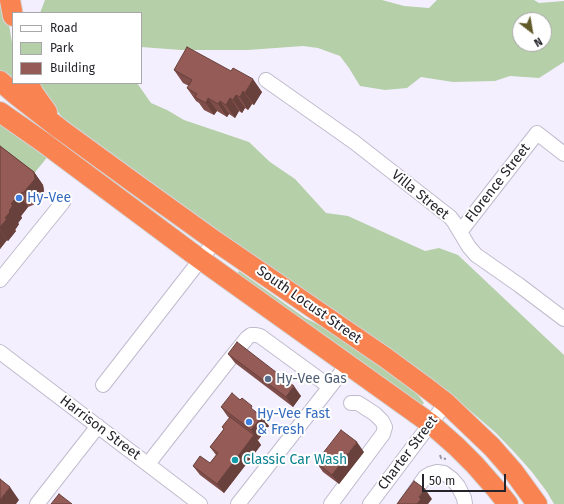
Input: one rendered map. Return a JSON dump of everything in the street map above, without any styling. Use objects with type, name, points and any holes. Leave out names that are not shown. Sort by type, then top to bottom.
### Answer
[{"type":"highway","points":[[10,0],[12,12]]},
{"type":"highway","name":"South Locust Street","points":[[0,81],[60,129],[215,240],[386,358],[446,403],[492,447],[513,470],[537,504]]},
{"type":"highway","points":[[29,84],[34,94],[60,129]]},
{"type":"highway","name":"South Locust Street","points":[[0,112],[43,142],[200,259],[430,424],[475,465],[508,504]]},
{"type":"street","name":"Villa Street","points":[[266,80],[354,142],[450,218],[454,222],[468,247],[476,255],[519,285],[564,320]]},
{"type":"street","name":"Florence Street","points":[[460,232],[537,134],[564,154]]},
{"type":"street","points":[[0,280],[62,202]]},
{"type":"street","points":[[103,385],[215,240]]},
{"type":"street","points":[[148,464],[226,364],[247,338],[251,336],[260,336],[330,387]]},
{"type":"street","name":"Harrison Street","points":[[0,352],[200,504]]},
{"type":"street","points":[[241,503],[347,365]]},
{"type":"street","points":[[331,504],[383,434],[385,427],[382,421],[374,414],[358,403],[351,403]]},
{"type":"street","name":"Charter Street","points":[[370,504],[446,403]]},
{"type":"street","points":[[38,504],[98,426]]},
{"type":"street","points":[[406,504],[425,477],[437,472],[444,473],[452,479],[458,486],[464,498],[465,504]]},
{"type":"green space","points":[[0,0],[5,0],[12,43],[12,80],[0,70]]},
{"type":"green space","points":[[45,0],[382,0],[404,6],[429,8],[437,0],[534,0],[539,3],[564,1],[564,62],[539,78],[510,76],[495,81],[453,82],[421,77],[407,88],[385,90],[360,86],[340,56],[318,48],[303,46],[248,50],[181,50],[142,47],[142,12],[40,12]]},
{"type":"green space","points":[[39,84],[138,84],[151,103],[184,120],[249,142],[270,162],[295,179],[326,213],[348,216],[425,251],[439,248],[458,255],[564,355],[564,504],[554,504],[532,472],[516,454],[496,433],[467,408],[426,377],[203,222],[70,127],[46,97]]},
{"type":"green space","points":[[0,121],[49,155],[32,176],[0,152]]},
{"type":"green space","points":[[239,271],[305,318],[327,329],[412,387],[424,403],[420,407],[237,274]]},
{"type":"building","points":[[187,47],[231,71],[233,68],[253,79],[245,93],[243,91],[240,97],[236,95],[233,100],[230,98],[226,105],[220,101],[218,104],[208,98],[206,103],[195,97],[197,94],[187,88],[192,80],[174,70]]},
{"type":"building","points":[[0,146],[34,172],[35,179],[11,204],[13,205],[9,211],[10,212],[5,218],[7,219],[0,227]]},
{"type":"building","name":"Hy-Vee Gas","points":[[237,342],[294,386],[286,397],[228,354]]},
{"type":"building","points":[[232,393],[240,400],[242,398],[252,406],[251,408],[262,417],[251,430],[221,407]]},
{"type":"building","points":[[230,417],[254,435],[217,484],[193,466],[200,456],[210,463],[218,453],[210,447],[224,429],[222,427]]},
{"type":"building","points":[[341,430],[357,442],[332,475],[316,462]]},
{"type":"building","points":[[0,479],[10,487],[0,500]]},
{"type":"building","points":[[414,481],[425,489],[419,497],[421,499],[417,504],[397,504]]},
{"type":"building","points":[[59,494],[72,504],[51,504]]},
{"type":"place","name":"Hy-Vee","points":[[19,198]]},
{"type":"place","name":"Hy-Vee Gas","points":[[268,379]]},
{"type":"place","name":"Hy-Vee Fast & Fresh","points":[[249,422]]},
{"type":"place","name":"Classic Car Wash","points":[[235,460]]}]
